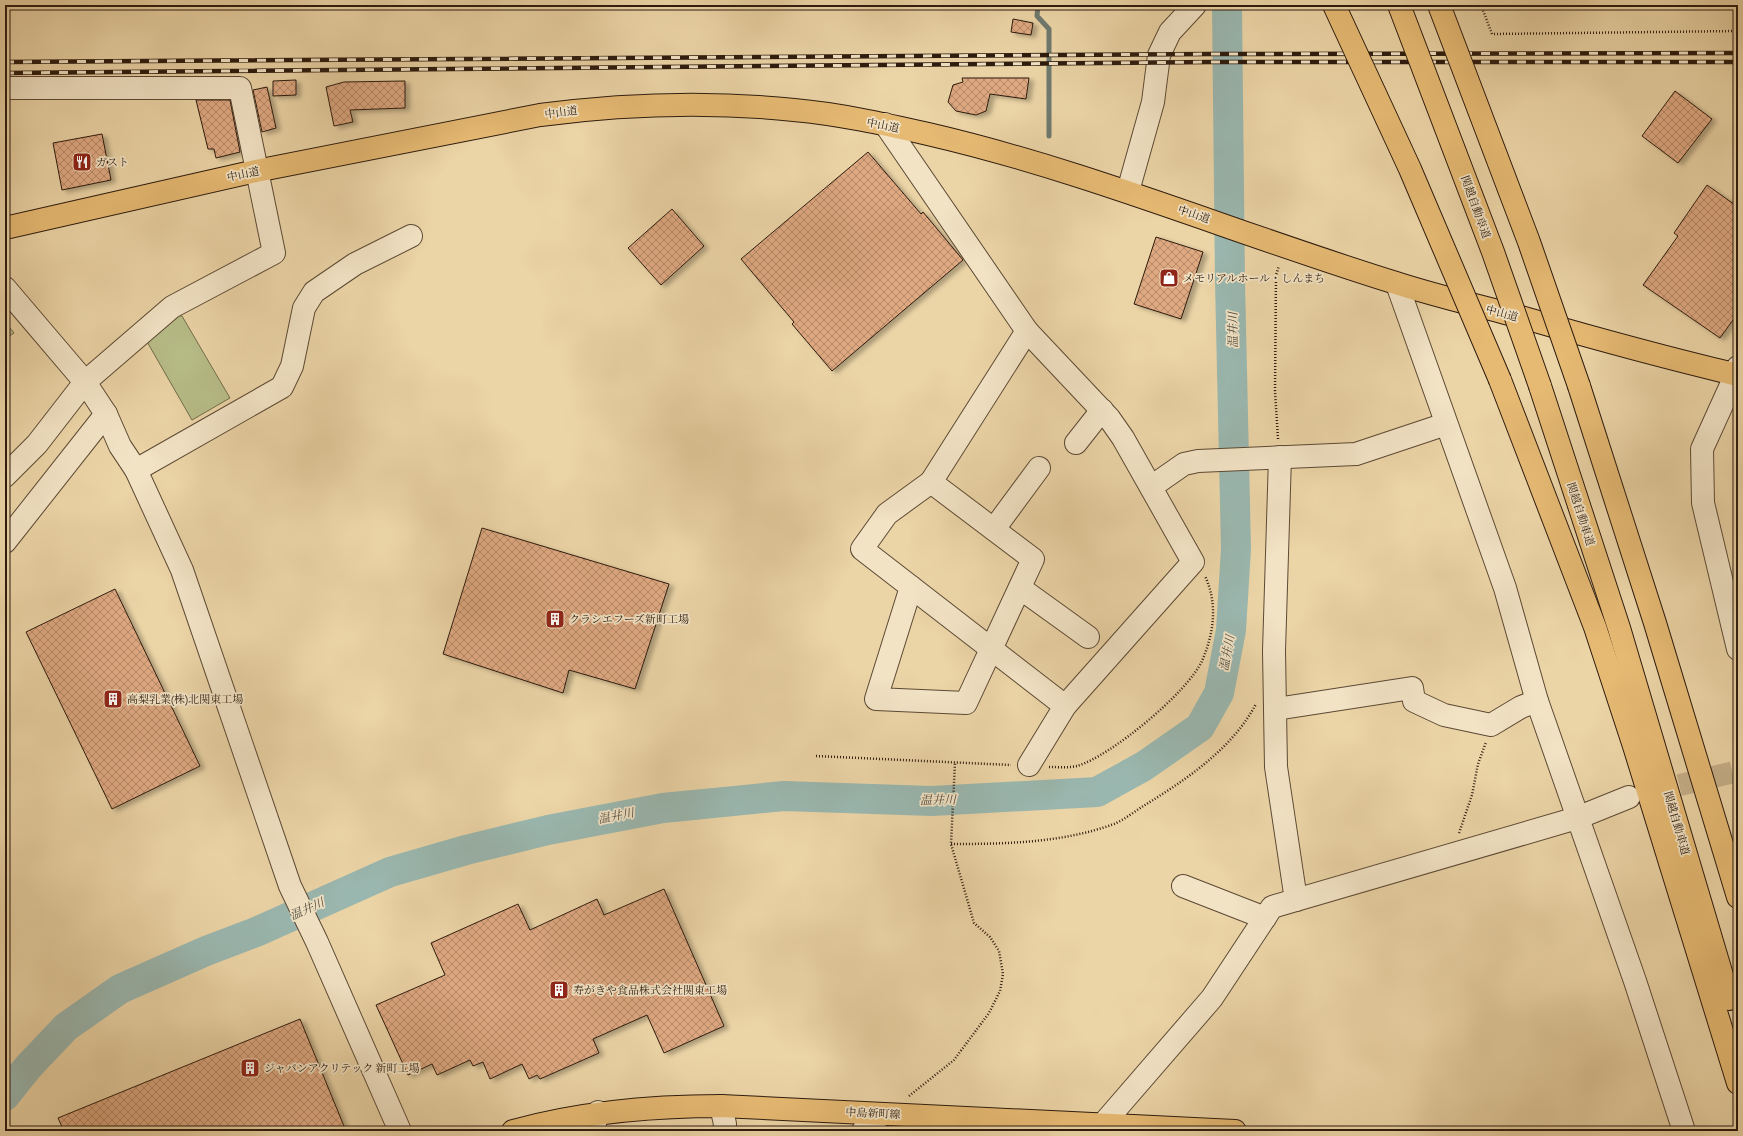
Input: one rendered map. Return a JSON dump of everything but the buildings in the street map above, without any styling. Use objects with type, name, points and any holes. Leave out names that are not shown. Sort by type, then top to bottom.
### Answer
[{"type":"main road","points":[[1334,5],[1414,176],[1500,380],[1595,627],[1639,761],[1738,1083]]},
{"type":"main road","name":"関越自動車道","points":[[1399,5],[1485,230],[1540,386],[1619,628],[1738,1031]]},
{"type":"main road","points":[[1439,5],[1529,242]]},
{"type":"main road","points":[[1448,5],[1493,131],[1529,242],[1579,386],[1655,623],[1738,897]]},
{"type":"main road","name":"中山道","points":[[5,228],[256,171],[495,123],[586,109],[666,105],[729,104],[796,110],[885,124],[1010,155],[1128,191],[1397,284],[1599,339],[1737,372]]},
{"type":"main road","name":"中島新町線","points":[[513,1131],[595,1122],[650,1107],[721,1106],[1092,1126],[1235,1131]]},
{"type":"street","points":[[1128,191],[1153,102],[1159,55],[1170,32],[1195,5]]},
{"type":"street","points":[[5,88],[240,88],[274,253],[172,307],[85,382],[37,444],[5,476]]},
{"type":"street","points":[[885,124],[1027,331],[1102,410],[1123,438],[1193,562],[1065,706],[1029,766]]},
{"type":"street","points":[[136,470],[282,386],[292,366],[304,308],[314,292],[355,264],[411,236]]},
{"type":"street","points":[[1397,284],[1505,588],[1537,701],[1635,981],[1684,1131]]},
{"type":"street","points":[[5,288],[85,382],[106,414],[120,446],[136,470],[182,570],[290,886],[317,942],[400,1131]]},
{"type":"street","points":[[1027,331],[931,482],[887,514],[862,549],[1065,706]]},
{"type":"street","points":[[1736,638],[1704,503],[1702,449],[1737,372]]},
{"type":"street","points":[[1076,443],[1102,410]]},
{"type":"street","points":[[5,542],[106,414]]},
{"type":"street","points":[[1151,487],[1184,464],[1198,460],[1356,454],[1446,424]]},
{"type":"street","points":[[1277,458],[1274,643],[1267,705],[1296,900]]},
{"type":"street","points":[[994,529],[1038,468]]},
{"type":"street","points":[[911,587],[876,699],[966,703],[1033,559],[931,482]]},
{"type":"street","points":[[1020,588],[1088,637]]},
{"type":"street","points":[[1267,705],[1412,688],[1414,701],[1444,714],[1491,725],[1522,707],[1537,701]]},
{"type":"street","points":[[1092,1126],[1212,998],[1272,907],[1577,818],[1628,797]]},
{"type":"street","points":[[1183,886],[1265,918]]},
{"type":"street","points":[[721,1106],[726,1124],[724,1131]]},
{"type":"street","points":[[863,1131],[882,1114]]},
{"type":"path","points":[[1481,5],[1492,34],[1738,32]]},
{"type":"path","points":[[1277,458],[1275,390],[1276,275],[1279,266]]},
{"type":"path","points":[[951,844],[1001,844],[1041,840],[1092,831],[1115,824],[1168,791],[1205,764],[1267,705]]},
{"type":"path","points":[[1451,855],[1472,795],[1478,764],[1491,725]]},
{"type":"path","points":[[908,1097],[954,1060],[989,1013],[1000,991],[1003,974],[999,951],[990,937],[974,923],[951,844],[955,763]]},
{"type":"green space","points":[[175,315],[182,316],[230,398],[192,420],[146,340]]},
{"type":"green space","points":[[5,322],[14,333],[5,339]]},
{"type":"waterway","points":[[1038,5],[1037,16],[1049,29],[1049,136]]},
{"type":"waterway","name":"温井川","points":[[5,1096],[28,1067],[66,1027],[120,989],[206,951],[256,932],[390,872],[466,850],[548,830],[663,808],[784,796],[932,801],[1097,792],[1144,766],[1200,727],[1219,693],[1231,630],[1236,549],[1230,281],[1227,5]]},
{"type":"tunnel","points":[[1647,793],[1738,771]]},
{"type":"railway","points":[[5,62],[1212,54],[1738,53]]},
{"type":"railway","points":[[5,73],[1213,62],[1738,62]]},
{"type":"place","name":"ガスト","points":[[82,162]]},
{"type":"place","name":"メモリアルホール・しんまち","points":[[1169,278]]},
{"type":"place","name":"クラシエフーズ新町工場","points":[[555,619]]},
{"type":"place","name":"高梨乳業(株)北関東工場","points":[[113,699]]},
{"type":"place","name":"寿がきや食品株式会社関東工場","points":[[559,990]]},
{"type":"place","name":"ジャパンアクリテック 新町工場","points":[[250,1068]]}]
